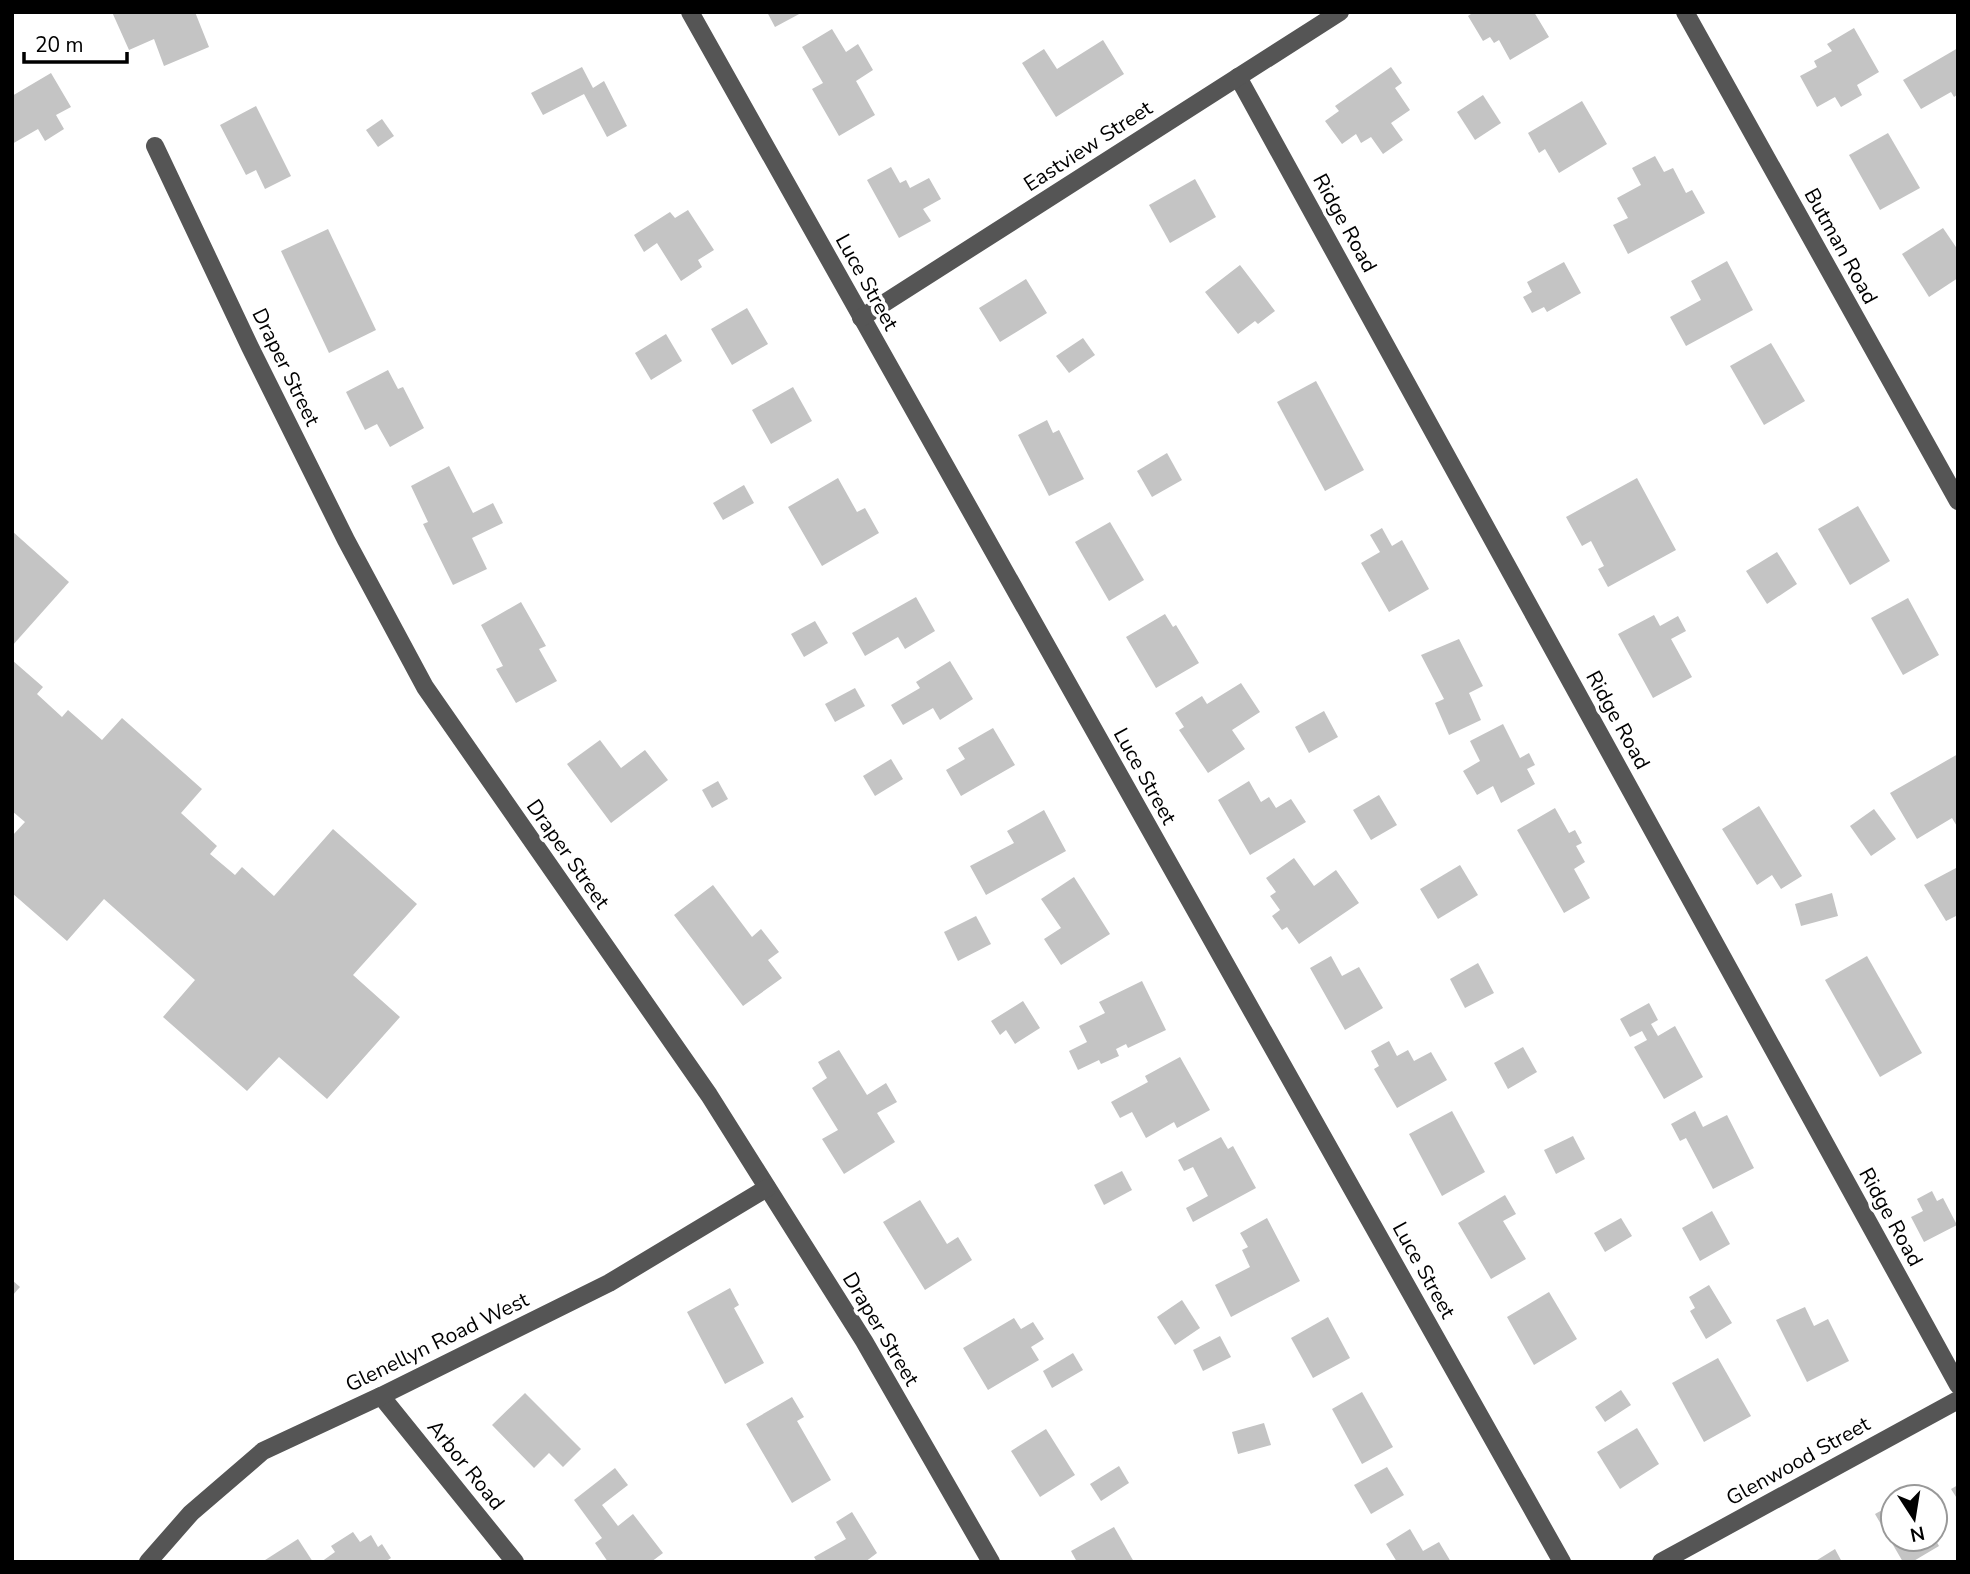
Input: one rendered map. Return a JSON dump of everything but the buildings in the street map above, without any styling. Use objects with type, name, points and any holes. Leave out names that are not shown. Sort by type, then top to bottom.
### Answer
[{"type":"street","name":"Luce Street","points":[[690,12],[1562,1562]]},
{"type":"street","name":"Eastview Street","points":[[861,318],[1339,12]]},
{"type":"street","name":"Butman Road","points":[[1685,12],[1958,501]]},
{"type":"street","name":"Ridge Road","points":[[1238,77],[1958,1385]]},
{"type":"street","name":"Draper Street","points":[[155,146],[250,347],[346,540],[425,687],[709,1096],[864,1341],[991,1562]]},
{"type":"street","name":"Glenellyn Road West","points":[[148,1562],[191,1513],[263,1451],[609,1283],[767,1188]]},
{"type":"street","name":"Arbor Road","points":[[381,1396],[516,1562]]},
{"type":"street","name":"Glenwood Street","points":[[1661,1562],[1958,1400]]}]
